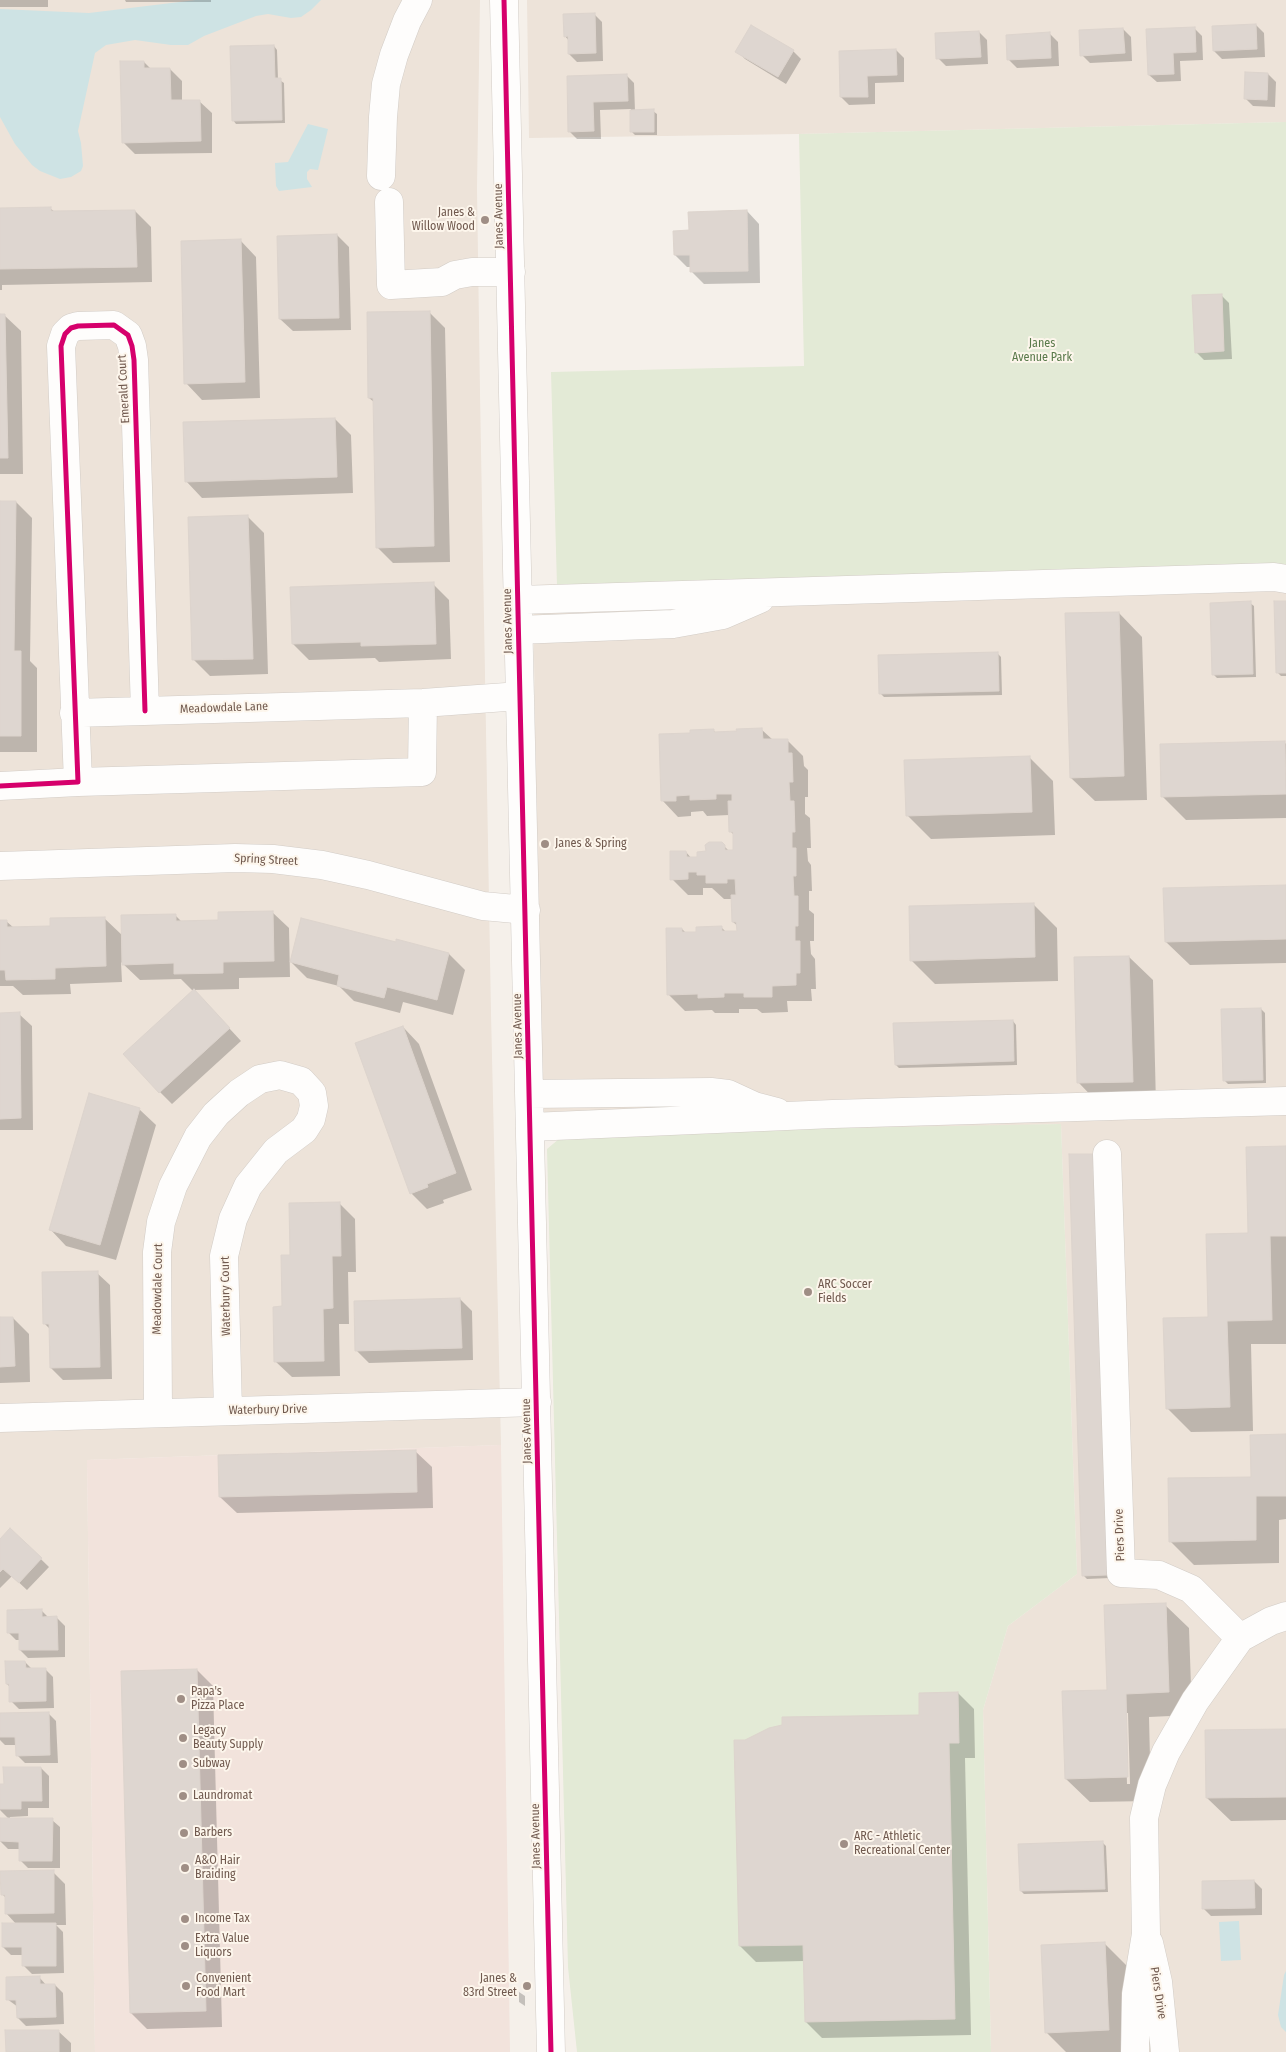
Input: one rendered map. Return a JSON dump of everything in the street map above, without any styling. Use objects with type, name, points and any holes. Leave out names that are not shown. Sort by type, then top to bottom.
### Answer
[{"type":"street","points":[[381,176],[382,117],[386,84],[394,55],[407,21],[418,0]]},
{"type":"street","name":"Janes Avenue","points":[[504,0],[551,2052]]},
{"type":"street","points":[[389,202],[391,285],[442,282],[455,275],[472,272],[510,272]]},
{"type":"street","name":"Emerald Court","points":[[74,713],[61,346],[65,334],[78,326],[114,325],[128,335],[132,346],[145,711]]},
{"type":"street","points":[[518,600],[1286,578]]},
{"type":"street","points":[[518,630],[673,624],[723,615],[772,593]]},
{"type":"street","name":"Meadowdale Lane","points":[[74,713],[423,703],[520,696]]},
{"type":"street","points":[[0,786],[422,772],[423,703]]},
{"type":"street","points":[[74,713],[78,782]]},
{"type":"street","name":"Spring Street","points":[[0,866],[235,858],[273,859],[322,865],[359,873],[483,906],[526,910]]},
{"type":"street","name":"Meadowdale Court","points":[[158,1413],[157,1252],[161,1222],[184,1161],[198,1136],[216,1114],[239,1093],[260,1079],[280,1075],[300,1080],[312,1093]]},
{"type":"street","points":[[530,1094],[691,1091],[720,1093],[728,1094],[754,1106],[793,1116]]},
{"type":"street","name":"Waterbury Court","points":[[228,1411],[224,1256],[233,1218],[248,1186],[276,1151],[304,1130],[311,1119],[314,1106],[312,1093]]},
{"type":"street","points":[[531,1127],[793,1116],[1286,1101]]},
{"type":"street","name":"Piers Drive","points":[[1107,1154],[1121,1573],[1159,1575],[1191,1589],[1240,1638],[1195,1701],[1166,1752],[1152,1785],[1144,1818],[1146,1934],[1136,1994],[1135,2052]]},
{"type":"street","name":"Waterbury Drive","points":[[0,1418],[537,1402]]},
{"type":"street","points":[[1240,1638],[1271,1621],[1286,1616]]},
{"type":"street","name":"Piers Drive","points":[[1146,1934],[1158,1982],[1165,2052]]},
{"type":"shaded area","points":[[0,0],[480,0],[477,188],[491,1013],[501,1445],[87,1460],[95,2052],[0,2052]]},
{"type":"shaded area","points":[[196,0],[321,0],[301,17],[291,18],[268,14],[256,16],[204,36],[188,45],[171,45],[135,40],[106,45],[95,53],[78,131],[83,166],[81,171],[71,177],[60,179],[40,171],[32,165],[15,144],[0,117],[0,9],[89,13]]},
{"type":"shaded area","points":[[527,0],[1286,0],[1286,122],[799,134],[529,138]]},
{"type":"shaded area","points":[[308,124],[328,129],[318,170],[310,169],[307,172],[307,179],[312,187],[279,191],[276,186],[275,163],[288,162]]},
{"type":"shaded area","points":[[1286,568],[1286,2052],[991,2052],[983,1710],[1008,1626],[1077,1574],[1061,1124],[541,1138],[533,585]]},
{"type":"shaded area","points":[[501,1445],[510,2052],[95,2052],[87,1460]]},
{"type":"shaded area","points":[[1239,1921],[1241,1960],[1221,1961],[1219,1922]]},
{"type":"shaded area","points":[[1286,1971],[1286,2032],[1281,2027],[1278,2015]]},
{"type":"green space","name":"Janes Avenue Park","points":[[1286,122],[1286,568],[557,586],[551,372],[804,366],[799,134]]},
{"type":"green space","points":[[1061,1124],[1077,1574],[1008,1626],[983,1710],[991,2052],[577,2052],[568,1967],[547,1149],[566,1133]]},
{"type":"building","points":[[595,13],[596,53],[568,54],[568,36],[564,37],[563,14]]},
{"type":"building","points":[[1256,24],[1257,49],[1213,51],[1212,26]]},
{"type":"building","points":[[751,25],[794,50],[778,77],[735,52]]},
{"type":"building","points":[[1195,27],[1196,52],[1173,53],[1174,74],[1148,75],[1146,29]]},
{"type":"building","points":[[1123,28],[1125,53],[1080,56],[1079,30]]},
{"type":"building","points":[[979,31],[981,57],[936,59],[935,33]]},
{"type":"building","points":[[1050,32],[1051,58],[1007,60],[1006,35]]},
{"type":"building","points":[[274,45],[275,78],[281,78],[282,120],[232,121],[230,46]]},
{"type":"building","points":[[896,49],[897,75],[867,76],[868,97],[840,97],[839,51]]},
{"type":"building","points":[[120,61],[144,61],[144,68],[170,68],[171,100],[200,100],[201,141],[122,143]]},
{"type":"building","points":[[1245,72],[1268,73],[1267,100],[1244,99]]},
{"type":"building","points":[[627,74],[628,101],[593,102],[594,131],[568,132],[567,76]]},
{"type":"building","points":[[654,109],[654,132],[630,132],[630,110]]},
{"type":"building","points":[[51,207],[51,211],[135,210],[137,267],[0,269],[0,208]]},
{"type":"building","points":[[747,210],[748,271],[690,272],[690,255],[674,255],[673,231],[689,230],[688,212]]},
{"type":"building","points":[[337,234],[339,318],[279,319],[277,236]]},
{"type":"building","points":[[241,239],[245,382],[184,384],[181,241]]},
{"type":"building","points":[[1222,294],[1224,351],[1195,353],[1192,295]]},
{"type":"building","points":[[430,311],[434,546],[376,548],[373,398],[368,398],[367,312]]},
{"type":"building","points":[[0,314],[5,314],[8,458],[0,458]]},
{"type":"building","points":[[335,418],[337,477],[185,482],[183,422]]},
{"type":"building","points":[[0,501],[16,501],[14,651],[21,651],[21,736],[0,736]]},
{"type":"building","points":[[248,515],[253,659],[192,660],[188,517]]},
{"type":"building","points":[[434,582],[436,644],[361,646],[361,642],[292,644],[290,587]]},
{"type":"building","points":[[1251,601],[1253,674],[1212,675],[1210,603]]},
{"type":"building","points":[[1274,601],[1286,601],[1286,673],[1276,673]]},
{"type":"building","points":[[1119,612],[1124,776],[1070,778],[1065,613]]},
{"type":"building","points":[[998,652],[999,691],[879,694],[878,655]]},
{"type":"building","points":[[762,728],[763,739],[788,739],[788,753],[792,753],[793,782],[789,782],[790,801],[794,801],[795,832],[792,832],[792,848],[796,848],[796,876],[793,876],[794,896],[798,896],[798,926],[795,926],[795,941],[800,941],[800,973],[796,973],[796,985],[772,986],[772,997],[744,997],[744,993],[724,993],[724,997],[698,998],[698,994],[667,995],[666,928],[682,928],[682,932],[696,932],[696,927],[722,926],[722,931],[737,931],[736,922],[732,922],[731,895],[736,895],[735,879],[727,879],[727,883],[706,883],[706,875],[688,872],[688,879],[670,880],[670,851],[686,851],[687,857],[697,857],[697,852],[706,851],[705,845],[709,842],[722,842],[725,845],[725,850],[733,850],[733,832],[729,832],[728,801],[732,801],[732,794],[716,794],[716,799],[690,800],[690,795],[676,796],[676,801],[661,801],[659,734],[690,733],[690,730],[714,729],[714,732]]},
{"type":"building","points":[[1285,741],[1286,794],[1161,797],[1160,744]]},
{"type":"building","points":[[1030,756],[1032,812],[906,816],[904,760]]},
{"type":"building","points":[[1286,885],[1286,939],[1165,942],[1163,888]]},
{"type":"building","points":[[1034,903],[1035,957],[910,961],[909,906]]},
{"type":"building","points":[[273,911],[274,961],[223,962],[223,973],[174,974],[174,963],[122,965],[121,915],[176,914],[176,921],[218,920],[218,912]]},
{"type":"building","points":[[105,917],[106,966],[55,968],[55,979],[6,980],[5,970],[0,970],[0,920],[7,920],[7,927],[50,926],[50,918]]},
{"type":"building","points":[[301,918],[449,953],[437,1000],[387,987],[384,998],[337,986],[339,975],[290,962]]},
{"type":"building","points":[[1129,956],[1133,1082],[1077,1083],[1074,957]]},
{"type":"building","points":[[194,989],[230,1028],[159,1093],[123,1054]]},
{"type":"building","points":[[1261,1008],[1263,1080],[1223,1081],[1221,1009]]},
{"type":"building","points":[[20,1012],[21,1118],[0,1119],[0,1013]]},
{"type":"building","points":[[1013,1020],[1014,1061],[895,1065],[893,1023]]},
{"type":"building","points":[[403,1026],[456,1173],[427,1184],[428,1187],[410,1194],[355,1043]]},
{"type":"building","points":[[89,1093],[140,1108],[100,1245],[49,1230]]},
{"type":"building","points":[[1286,1146],[1286,1236],[1270,1236],[1272,1320],[1227,1321],[1230,1407],[1166,1409],[1163,1318],[1208,1317],[1206,1234],[1248,1233],[1246,1147]]},
{"type":"building","points":[[1069,1154],[1093,1154],[1107,1575],[1082,1576]]},
{"type":"building","points":[[340,1202],[341,1256],[332,1256],[333,1308],[323,1309],[324,1361],[274,1362],[273,1307],[282,1306],[281,1255],[290,1255],[289,1203]]},
{"type":"building","points":[[98,1271],[100,1367],[50,1368],[49,1324],[43,1324],[42,1272]]},
{"type":"building","points":[[460,1298],[462,1348],[355,1351],[354,1301]]},
{"type":"building","points":[[0,1317],[13,1317],[15,1366],[0,1367]]},
{"type":"building","points":[[1286,1434],[1286,1496],[1256,1496],[1256,1540],[1169,1542],[1168,1478],[1251,1477],[1250,1435]]},
{"type":"building","points":[[416,1450],[417,1492],[219,1497],[218,1455]]},
{"type":"building","points":[[10,1528],[42,1558],[19,1583],[3,1569],[0,1572],[0,1539]]},
{"type":"building","points":[[1166,1603],[1169,1692],[1126,1694],[1128,1777],[1065,1779],[1062,1691],[1107,1690],[1104,1605]]},
{"type":"building","points":[[42,1609],[42,1617],[57,1616],[58,1650],[19,1650],[19,1633],[7,1633],[7,1610]]},
{"type":"building","points":[[5,1661],[25,1661],[26,1668],[46,1668],[46,1701],[9,1702],[9,1684],[6,1684]]},
{"type":"building","points":[[197,1669],[206,2011],[130,2013],[121,1671]]},
{"type":"building","name":"ARC - Athletic Recreational Center","points":[[958,1692],[959,1743],[949,1743],[955,2019],[805,2022],[803,1945],[739,1946],[734,1740],[745,1740],[769,1728],[782,1725],[782,1717],[919,1715],[919,1693]]},
{"type":"building","points":[[49,1712],[50,1755],[16,1756],[15,1737],[0,1737],[0,1713]]},
{"type":"building","points":[[1286,1729],[1286,1797],[1206,1798],[1205,1730]]},
{"type":"building","points":[[3,1767],[41,1767],[42,1801],[21,1801],[21,1809],[0,1809],[0,1784],[4,1784]]},
{"type":"building","points":[[0,1818],[53,1818],[52,1861],[19,1861],[19,1842],[0,1841]]},
{"type":"building","points":[[1103,1841],[1105,1889],[1020,1891],[1018,1844]]},
{"type":"building","points":[[54,1870],[54,1913],[5,1914],[5,1895],[1,1895],[0,1871]]},
{"type":"building","points":[[1254,1880],[1255,1908],[1202,1909],[1202,1881]]},
{"type":"building","points":[[2,1923],[56,1923],[56,1966],[22,1966],[22,1947],[2,1947]]},
{"type":"building","points":[[1105,1942],[1109,2030],[1045,2033],[1041,1945]]},
{"type":"building","points":[[40,1976],[40,1984],[55,1984],[56,2017],[17,2018],[16,2000],[6,2000],[6,1977]]},
{"type":"building","points":[[5,2030],[59,2030],[59,2052],[6,2052]]},
{"type":"cycle path","points":[[504,0],[551,2052]]},
{"type":"cycle path","points":[[0,786],[78,782],[61,346],[65,334],[71,328],[78,326],[114,325],[128,335],[132,346],[134,360],[145,711]]},
{"type":"place","name":"Janes & Willow Wood","points":[[485,220]]},
{"type":"place","name":"Janes & Spring","points":[[545,844]]},
{"type":"place","name":"ARC Soccer Fields","points":[[808,1292]]},
{"type":"place","name":"Papa's Pizza Place","points":[[181,1699]]},
{"type":"place","name":"Legacy Beauty Supply","points":[[183,1738]]},
{"type":"place","name":"Subway","points":[[183,1764]]},
{"type":"place","name":"Laundromat","points":[[183,1796]]},
{"type":"place","name":"Barbers","points":[[184,1833]]},
{"type":"place","name":"ARC - Athletic Recreational Center","points":[[844,1844]]},
{"type":"place","name":"A&O Hair Braiding","points":[[185,1868]]},
{"type":"place","name":"Income Tax","points":[[185,1919]]},
{"type":"place","name":"Extra Value Liquors","points":[[185,1946]]},
{"type":"place","name":"Convenient Food Mart","points":[[186,1986]]},
{"type":"place","name":"Janes & 83rd Street","points":[[527,1986]]}]
